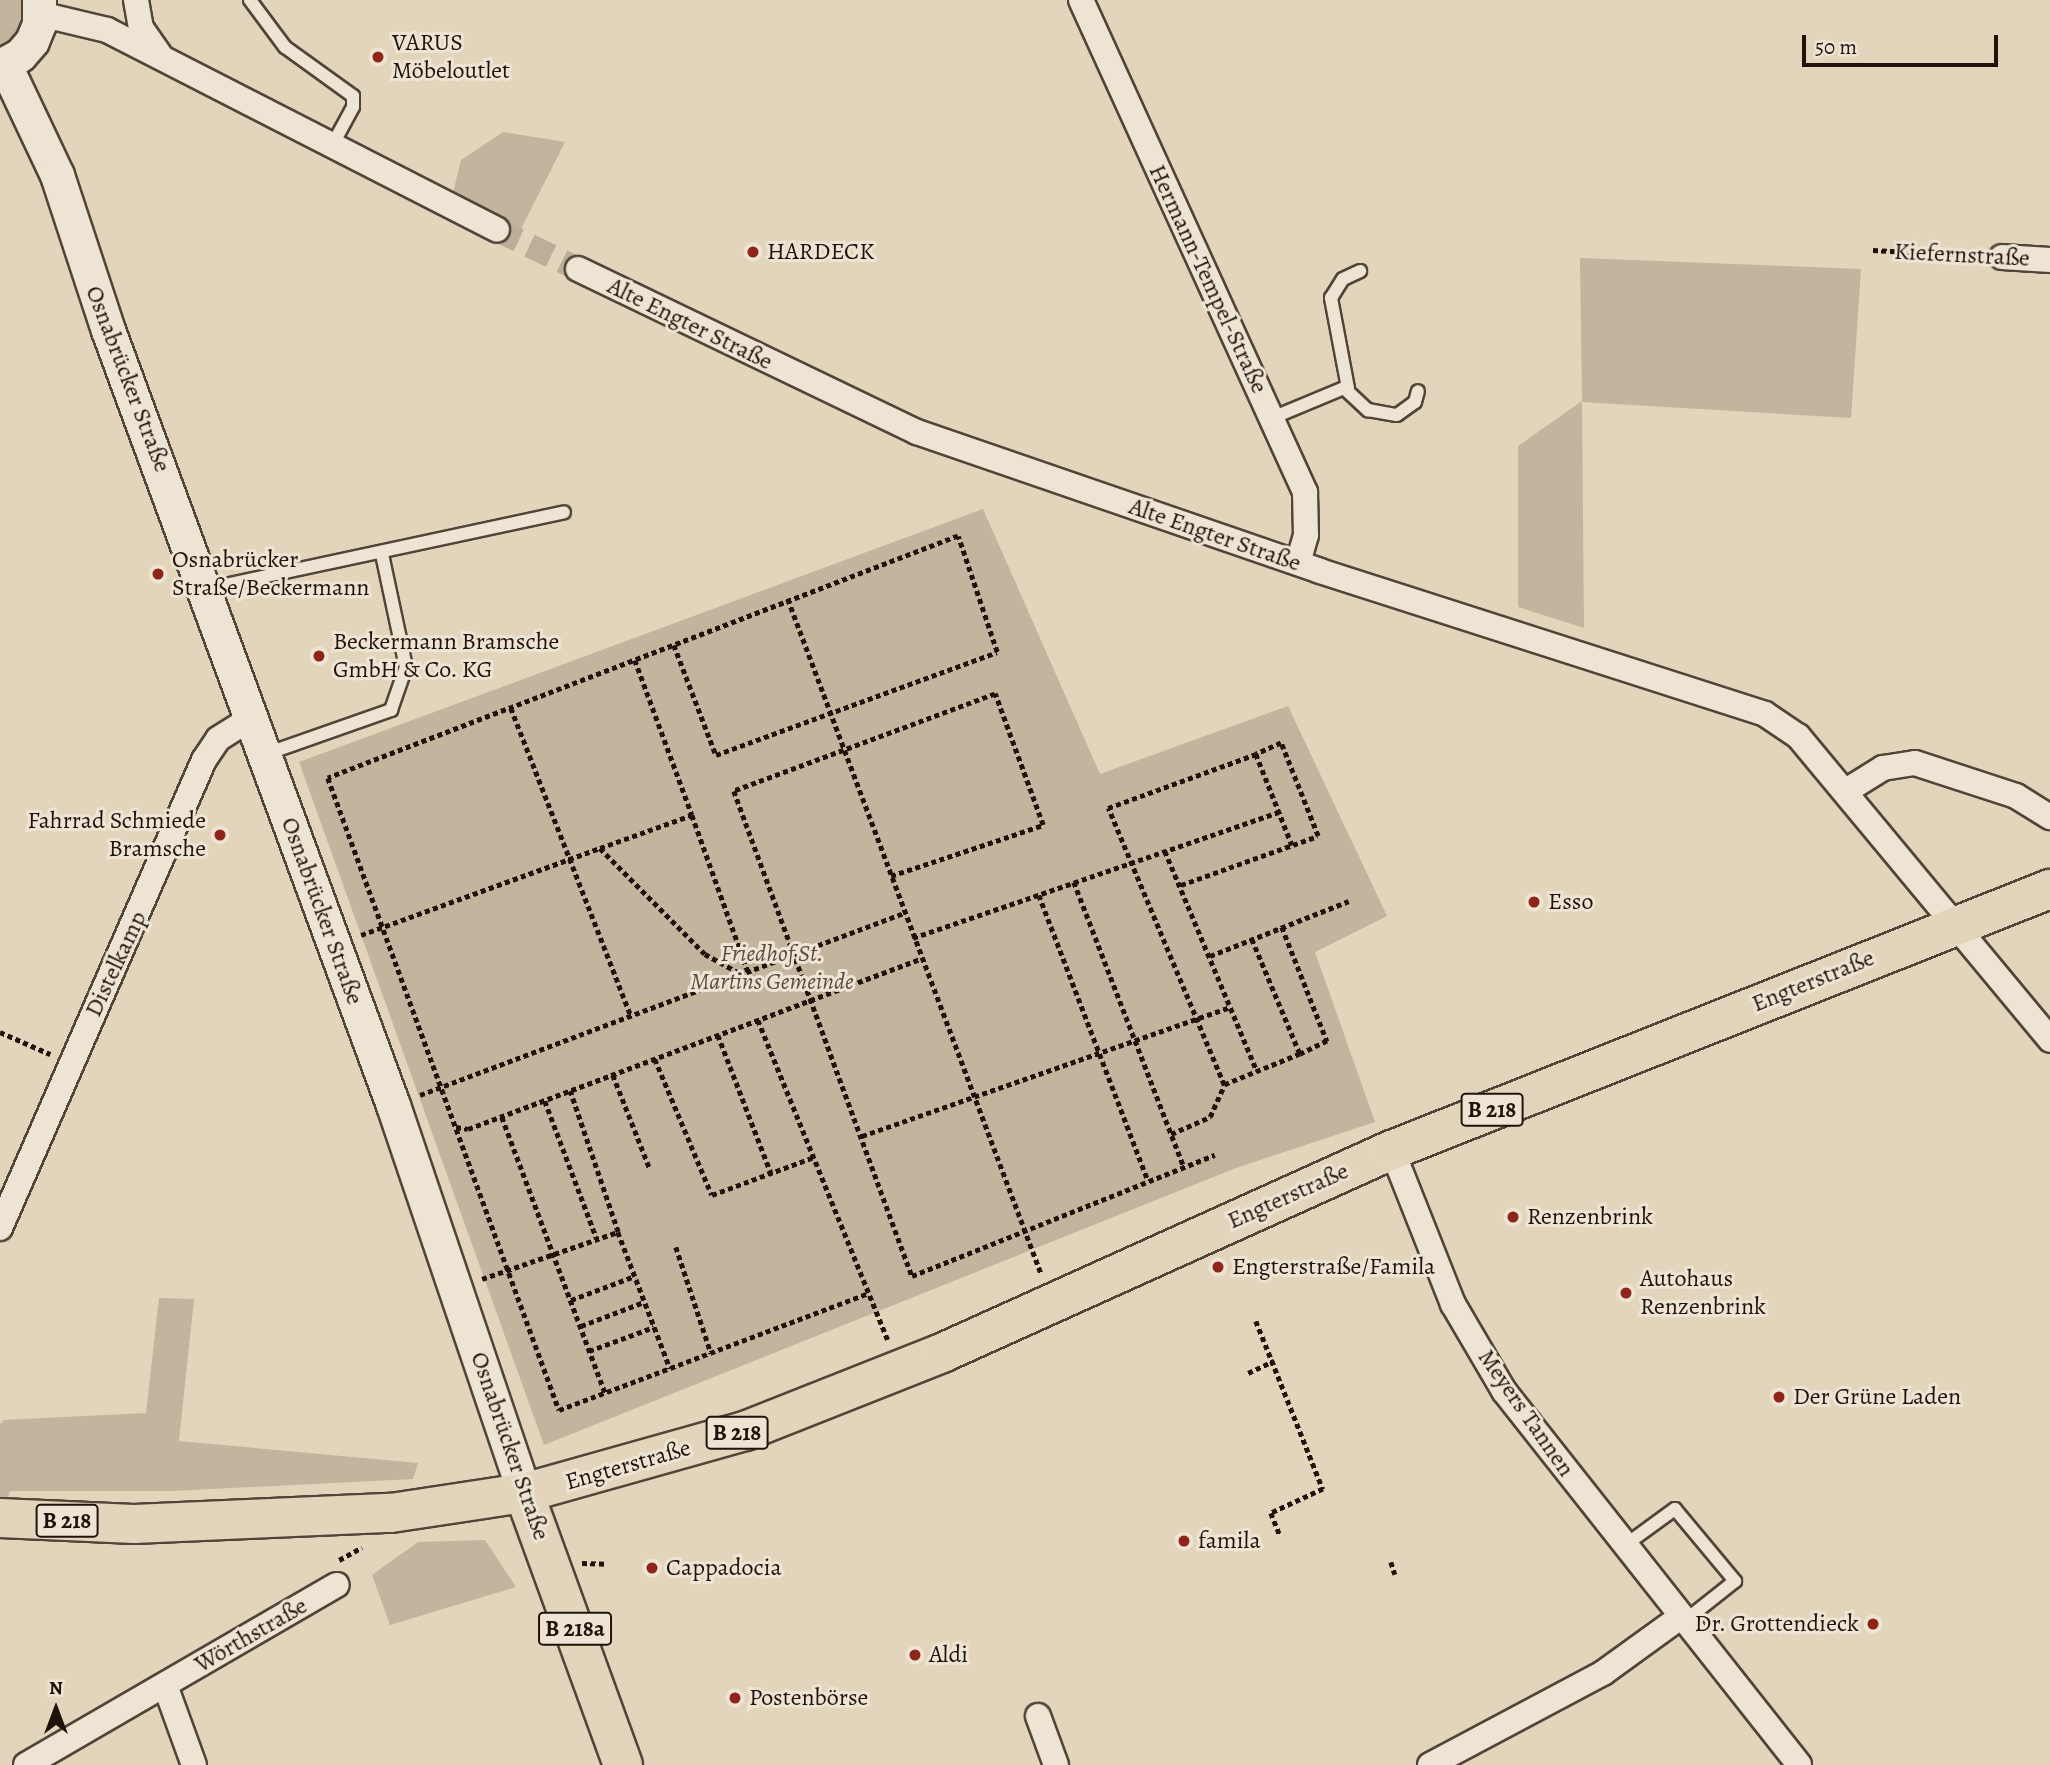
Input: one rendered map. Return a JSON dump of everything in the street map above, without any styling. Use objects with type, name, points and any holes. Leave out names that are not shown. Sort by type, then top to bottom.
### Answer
[{"type":"main road","points":[[2,65],[32,41],[39,7]]},
{"type":"main road","name":"Osnabrücker Straße","points":[[2,65],[57,175],[88,274],[253,717],[393,1105],[524,1493],[623,1765]]},
{"type":"main road","name":"Engterstraße","points":[[524,1493],[745,1431],[899,1369],[1392,1150],[2050,889]]},
{"type":"main road","name":"B 218","points":[[0,1518],[134,1524],[391,1513],[524,1493]]},
{"type":"street","points":[[136,0],[141,28],[162,57]]},
{"type":"street","name":"Hermann-Tempel-Straße","points":[[1081,0],[1305,492],[1306,535],[1298,563]]},
{"type":"street","points":[[39,7],[107,30],[497,230]]},
{"type":"street","name":"Kiefernstraße","points":[[2003,257],[2050,260]]},
{"type":"street","name":"Alte Engter Straße","points":[[578,269],[917,432],[1298,563],[1765,714],[1798,736],[2050,1040]]},
{"type":"street","name":"Distelkamp","points":[[0,1228],[204,760],[218,739],[253,717]]},
{"type":"street","points":[[1846,791],[1883,768],[1915,763],[2016,796],[2050,817]]},
{"type":"street","name":"Meyers Tannen","points":[[1392,1150],[1453,1304],[1504,1391],[1681,1620],[1799,1765]]},
{"type":"street","name":"Wörthstraße","points":[[26,1765],[166,1685],[333,1575]]},
{"type":"street","points":[[1430,1765],[1603,1673],[1681,1620]]},
{"type":"street","name":"Wörthstraße","points":[[166,1685],[194,1765]]},
{"type":"street","points":[[1038,1716],[1056,1765]]},
{"type":"lane","points":[[250,0],[285,47],[353,96],[353,107],[333,144]]},
{"type":"lane","points":[[1360,271],[1343,279],[1331,298],[1348,388],[1368,410],[1387,415],[1406,412],[1418,391]]},
{"type":"lane","points":[[1272,418],[1348,388]]},
{"type":"lane","points":[[206,590],[247,577],[383,554],[564,512]]},
{"type":"lane","points":[[266,754],[391,710],[406,667],[383,554]]},
{"type":"lane","points":[[1623,1546],[1675,1509],[1735,1581],[1681,1620]]},
{"type":"path","name":"Kiefernstraße","points":[[1873,250],[2003,257]]},
{"type":"path","points":[[674,645],[716,755],[998,652],[958,536],[788,599],[328,778],[380,928],[559,1410],[869,1293]]},
{"type":"path","points":[[788,599],[1031,1250]]},
{"type":"path","points":[[635,660],[748,971]]},
{"type":"path","points":[[891,876],[1043,825],[995,694],[734,792],[912,1276],[1215,1155]]},
{"type":"path","points":[[511,708],[631,1015]]},
{"type":"path","points":[[1181,885],[1318,836],[1281,743],[1108,808],[1224,1085]]},
{"type":"path","points":[[1256,754],[1292,845]]},
{"type":"path","points":[[913,938],[1279,811]]},
{"type":"path","points":[[380,928],[692,816]]},
{"type":"path","points":[[600,848],[705,954],[740,974]]},
{"type":"path","points":[[1165,851],[1257,1071]]},
{"type":"path","points":[[1074,883],[1184,1167]]},
{"type":"path","points":[[1039,895],[1148,1181]]},
{"type":"path","points":[[1210,956],[1349,901]]},
{"type":"path","points":[[393,1105],[904,913]]},
{"type":"path","points":[[1171,1134],[1210,1117],[1224,1085],[1327,1041],[1282,927]]},
{"type":"path","points":[[1252,939],[1300,1054]]},
{"type":"path","points":[[455,1127],[468,1129],[502,1117],[921,959]]},
{"type":"path","points":[[862,1136],[1230,1007]]},
{"type":"path","points":[[758,1020],[899,1369]]},
{"type":"path","points":[[0,1032],[71,1063]]},
{"type":"path","points":[[718,1035],[771,1173]]},
{"type":"path","points":[[655,1059],[712,1195],[814,1157]]},
{"type":"path","points":[[613,1075],[650,1169]]},
{"type":"path","points":[[570,1091],[618,1232],[670,1368]]},
{"type":"path","points":[[545,1101],[597,1239]]},
{"type":"path","points":[[502,1117],[605,1393]]},
{"type":"path","points":[[455,1289],[618,1232]]},
{"type":"path","points":[[676,1247],[711,1353]]},
{"type":"path","points":[[571,1300],[635,1276]]},
{"type":"path","points":[[580,1326],[644,1302]]},
{"type":"path","points":[[1256,1321],[1322,1489],[1271,1513],[1280,1535]]},
{"type":"path","points":[[589,1351],[654,1327]]},
{"type":"path","points":[[1248,1373],[1273,1361]]},
{"type":"path","points":[[333,1575],[365,1545]]},
{"type":"path","points":[[1391,1562],[1395,1574]]},
{"type":"green space","points":[[0,0],[24,0],[25,15],[13,41],[0,50]]},
{"type":"green space","points":[[503,132],[565,142],[516,239],[450,205],[461,160]]},
{"type":"green space","points":[[1580,258],[1861,269],[1851,418],[1582,402],[1584,628],[1518,607],[1518,446],[1582,401]]},
{"type":"green space","name":"Friedhof St. Martins Gemeinde","points":[[983,509],[1100,774],[1288,706],[1387,916],[1315,952],[1375,1122],[1236,1168],[544,1445],[299,762]]},
{"type":"green space","points":[[159,1298],[194,1299],[179,1441],[418,1463],[413,1479],[171,1491],[10,1491],[0,1520],[0,1424],[4,1420],[146,1413]]},
{"type":"green space","points":[[485,1540],[516,1587],[390,1625],[372,1575],[418,1542]]},
{"type":"tunnel","points":[[497,230],[578,269]]},
{"type":"place","name":"VARUS Möbeloutlet","points":[[378,57]]},
{"type":"place","name":"HARDECK","points":[[753,252]]},
{"type":"place","name":"Osnabrücker Straße/Beckermann","points":[[158,574]]},
{"type":"place","name":"Beckermann Bramsche GmbH & Co. KG","points":[[319,656]]},
{"type":"place","name":"Fahrrad Schmiede Bramsche","points":[[220,835]]},
{"type":"place","name":"Esso","points":[[1534,902]]},
{"type":"place","name":"Renzenbrink","points":[[1513,1217]]},
{"type":"place","name":"Engterstraße/Famila","points":[[1218,1267]]},
{"type":"place","name":"Autohaus Renzenbrink","points":[[1626,1293]]},
{"type":"place","name":"Der Grüne Laden","points":[[1779,1397]]},
{"type":"place","name":"famila","points":[[1184,1541]]},
{"type":"place","name":"Cappadocia","points":[[652,1568]]},
{"type":"place","name":"Dr. Grottendieck","points":[[1873,1624]]},
{"type":"place","name":"Aldi","points":[[915,1655]]},
{"type":"place","name":"Postenbörse","points":[[735,1698]]}]
